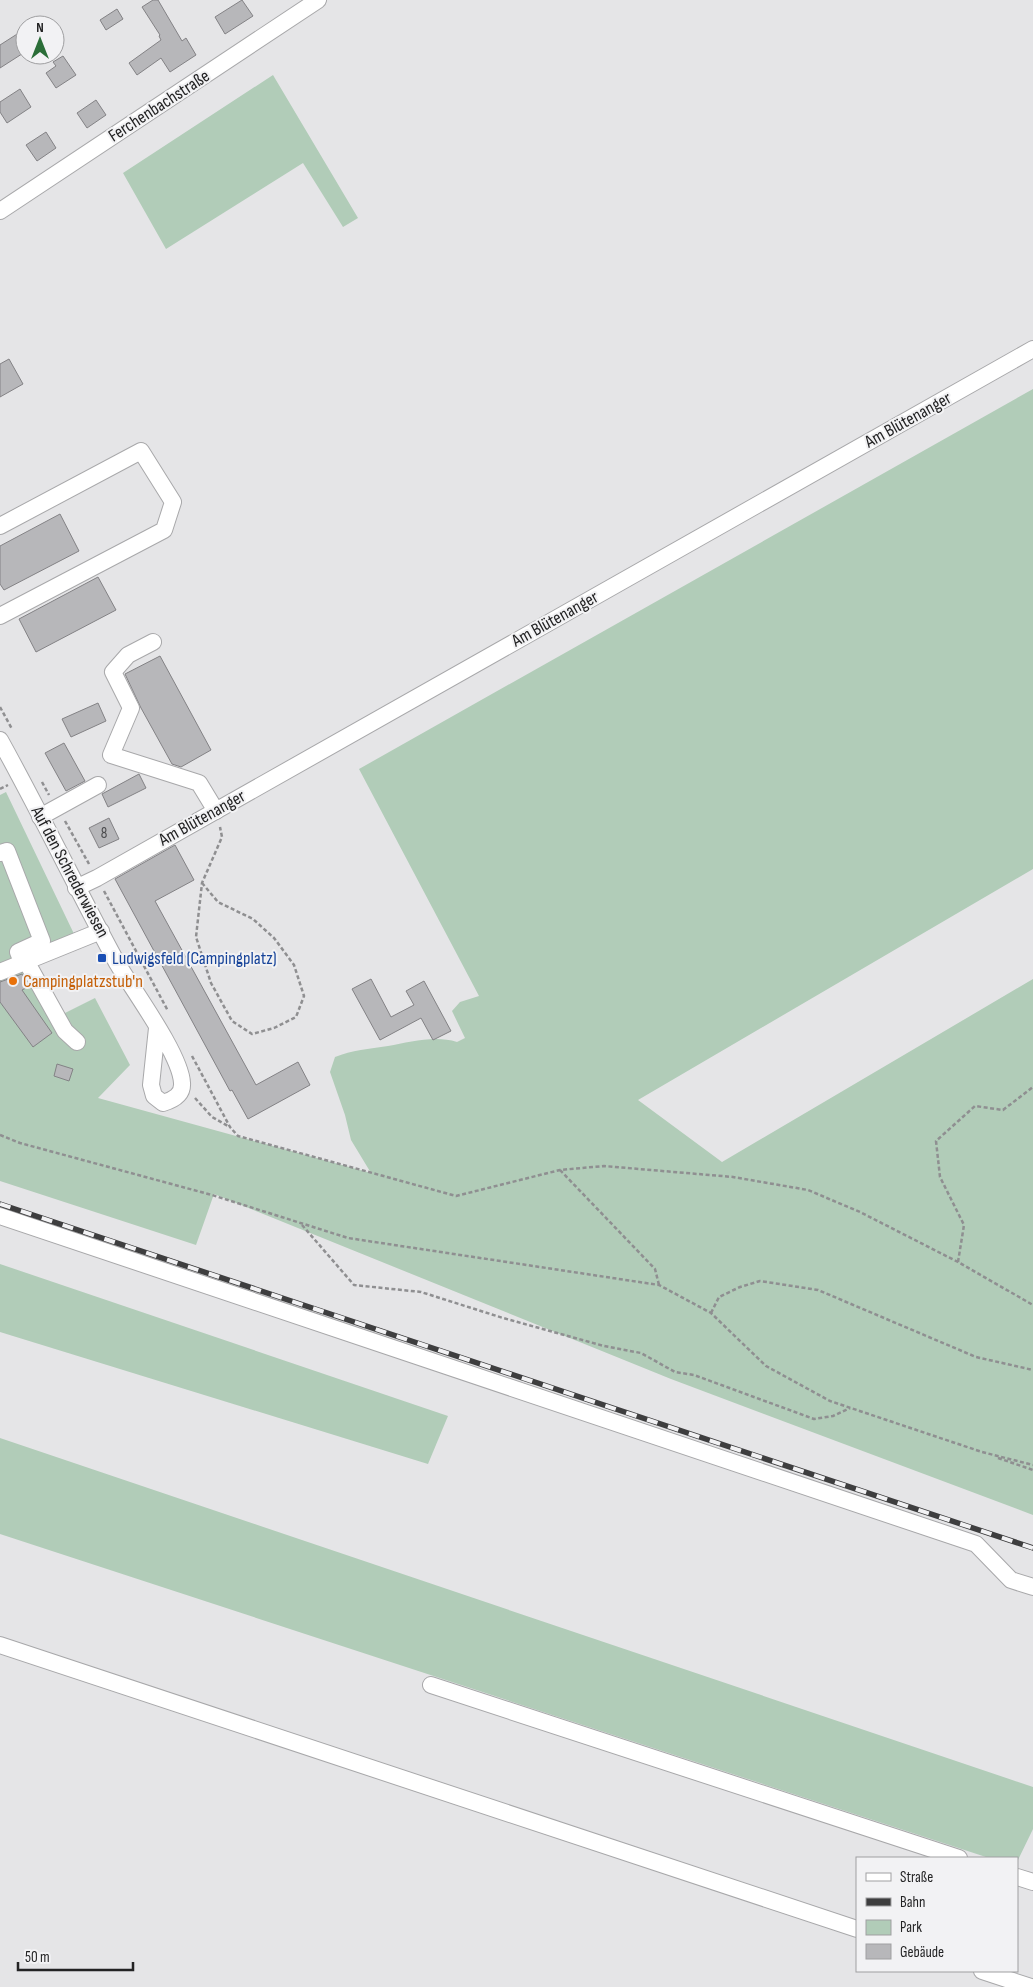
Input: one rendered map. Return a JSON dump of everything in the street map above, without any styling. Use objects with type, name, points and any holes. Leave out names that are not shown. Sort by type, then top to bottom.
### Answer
[{"type":"street","name":"Ferchenbachstraße","points":[[0,211],[318,0]]},
{"type":"street","name":"Am Blütenanger","points":[[76,888],[216,811],[1033,349]]},
{"type":"street","points":[[0,526],[141,451],[173,502],[164,530],[0,616]]},
{"type":"street","points":[[153,642],[128,655],[113,672],[131,708],[111,755],[199,783],[216,811]]},
{"type":"street","name":"Auf den Schrederwiesen","points":[[6,736],[40,817],[76,888],[176,1061],[182,1084]]},
{"type":"street","points":[[40,817],[98,785]]},
{"type":"street","points":[[0,854],[6,851],[42,941],[18,952],[65,1031],[77,1042]]},
{"type":"street","points":[[0,972],[100,931]]},
{"type":"street","points":[[157,1028],[150,1085],[154,1096],[163,1103],[173,1100],[180,1093],[182,1084]]},
{"type":"street","points":[[0,1216],[976,1544],[1011,1580],[1033,1587]]},
{"type":"street","points":[[0,1644],[856,1929]]},
{"type":"street","points":[[431,1685],[956,1857]]},
{"type":"street","points":[[1018,1877],[1033,1882]]},
{"type":"street","points":[[985,1972],[1031,1987]]},
{"type":"path","points":[[0,707],[6,736]]},
{"type":"path","points":[[42,782],[97,878],[170,1015]]},
{"type":"path","points":[[202,883],[218,902],[253,919],[274,938],[294,965],[304,996],[296,1017],[274,1028],[252,1034],[232,1021],[211,983],[196,936],[202,883],[222,837],[216,811]]},
{"type":"path","points":[[189,1050],[230,1127],[238,1136],[456,1196],[560,1170],[604,1166],[698,1173],[808,1190],[860,1212],[958,1262],[1033,1305]]},
{"type":"path","points":[[182,1084],[212,1117],[230,1127]]},
{"type":"path","points":[[958,1262],[964,1226],[940,1177],[936,1141],[976,1106],[1003,1110],[1033,1087]]},
{"type":"path","points":[[0,1135],[20,1143],[212,1195],[348,1238],[659,1285],[711,1312],[766,1366],[830,1401],[1033,1470]]},
{"type":"path","points":[[560,1170],[655,1268],[659,1285]]},
{"type":"path","points":[[301,1224],[354,1285],[421,1292],[503,1318],[604,1346],[641,1353],[675,1372],[694,1375],[814,1419],[833,1416],[850,1408]]},
{"type":"path","points":[[711,1312],[719,1296],[760,1281],[818,1290],[976,1357],[1033,1370]]},
{"type":"path","points":[[982,1452],[1033,1465]]},
{"type":"green space","points":[[273,75],[358,218],[343,227],[303,163],[166,249],[123,173]]},
{"type":"green space","points":[[1033,389],[1033,869],[638,1100],[722,1162],[1033,979],[1033,1515],[671,1379],[214,1194],[196,1245],[0,1181],[0,795],[6,792],[75,936],[29,954],[61,1015],[95,998],[130,1065],[98,1098],[371,1173],[351,1140],[345,1115],[330,1072],[335,1057],[354,1051],[422,1040],[440,1039],[457,1042],[465,1038],[452,1011],[460,1002],[479,996],[359,769]]},
{"type":"green space","points":[[0,1264],[448,1416],[428,1464],[0,1332]]},
{"type":"green space","points":[[0,1438],[1033,1787],[1033,1829],[1018,1860],[1018,1857],[986,1857],[0,1534]]},
{"type":"building","points":[[153,0],[158,0],[182,41],[186,38],[196,55],[170,72],[161,58],[137,75],[129,63],[161,40],[160,35],[142,7]]},
{"type":"building","points":[[242,0],[253,16],[225,34],[215,17]]},
{"type":"building","points":[[117,9],[123,19],[106,30],[100,20]]},
{"type":"building","points":[[15,35],[15,58],[0,68],[0,45]]},
{"type":"building","points":[[65,59],[76,75],[56,88],[46,73],[56,66],[65,65]]},
{"type":"building","points":[[20,89],[31,107],[7,123],[0,112],[0,102]]},
{"type":"building","points":[[96,100],[106,115],[87,128],[77,113]]},
{"type":"building","points":[[46,132],[56,148],[37,161],[26,145]]},
{"type":"building","points":[[9,359],[23,384],[0,397],[0,364]]},
{"type":"building","points":[[60,514],[79,551],[4,590],[0,584],[0,546]]},
{"type":"building","points":[[98,577],[116,610],[36,652],[19,619]]},
{"type":"building","points":[[160,656],[211,750],[181,767],[172,764],[141,708],[125,674]]},
{"type":"building","points":[[98,703],[106,721],[71,737],[62,719]]},
{"type":"building","points":[[64,743],[85,781],[66,791],[45,753]]},
{"type":"building","points":[[139,774],[146,788],[108,807],[102,794]]},
{"type":"building","points":[[109,818],[119,839],[99,848],[89,828]]},
{"type":"building","points":[[175,845],[194,880],[155,901],[256,1085],[298,1062],[310,1085],[248,1119],[232,1090],[230,1091],[115,879]]},
{"type":"building","points":[[22,974],[28,987],[22,990],[52,1033],[33,1047],[0,1002],[0,982]]},
{"type":"building","points":[[371,979],[391,1017],[414,1005],[406,991],[424,981],[451,1031],[433,1040],[421,1018],[380,1040],[352,989]]},
{"type":"building","points":[[57,1064],[73,1069],[69,1081],[54,1076]]},
{"type":"railway","points":[[0,1204],[1033,1548]]},
{"type":"place","name":"Ludwigsfeld (Campingplatz)","points":[[102,958]]},
{"type":"place","name":"Campingplatzstub'n","points":[[13,981]]}]
